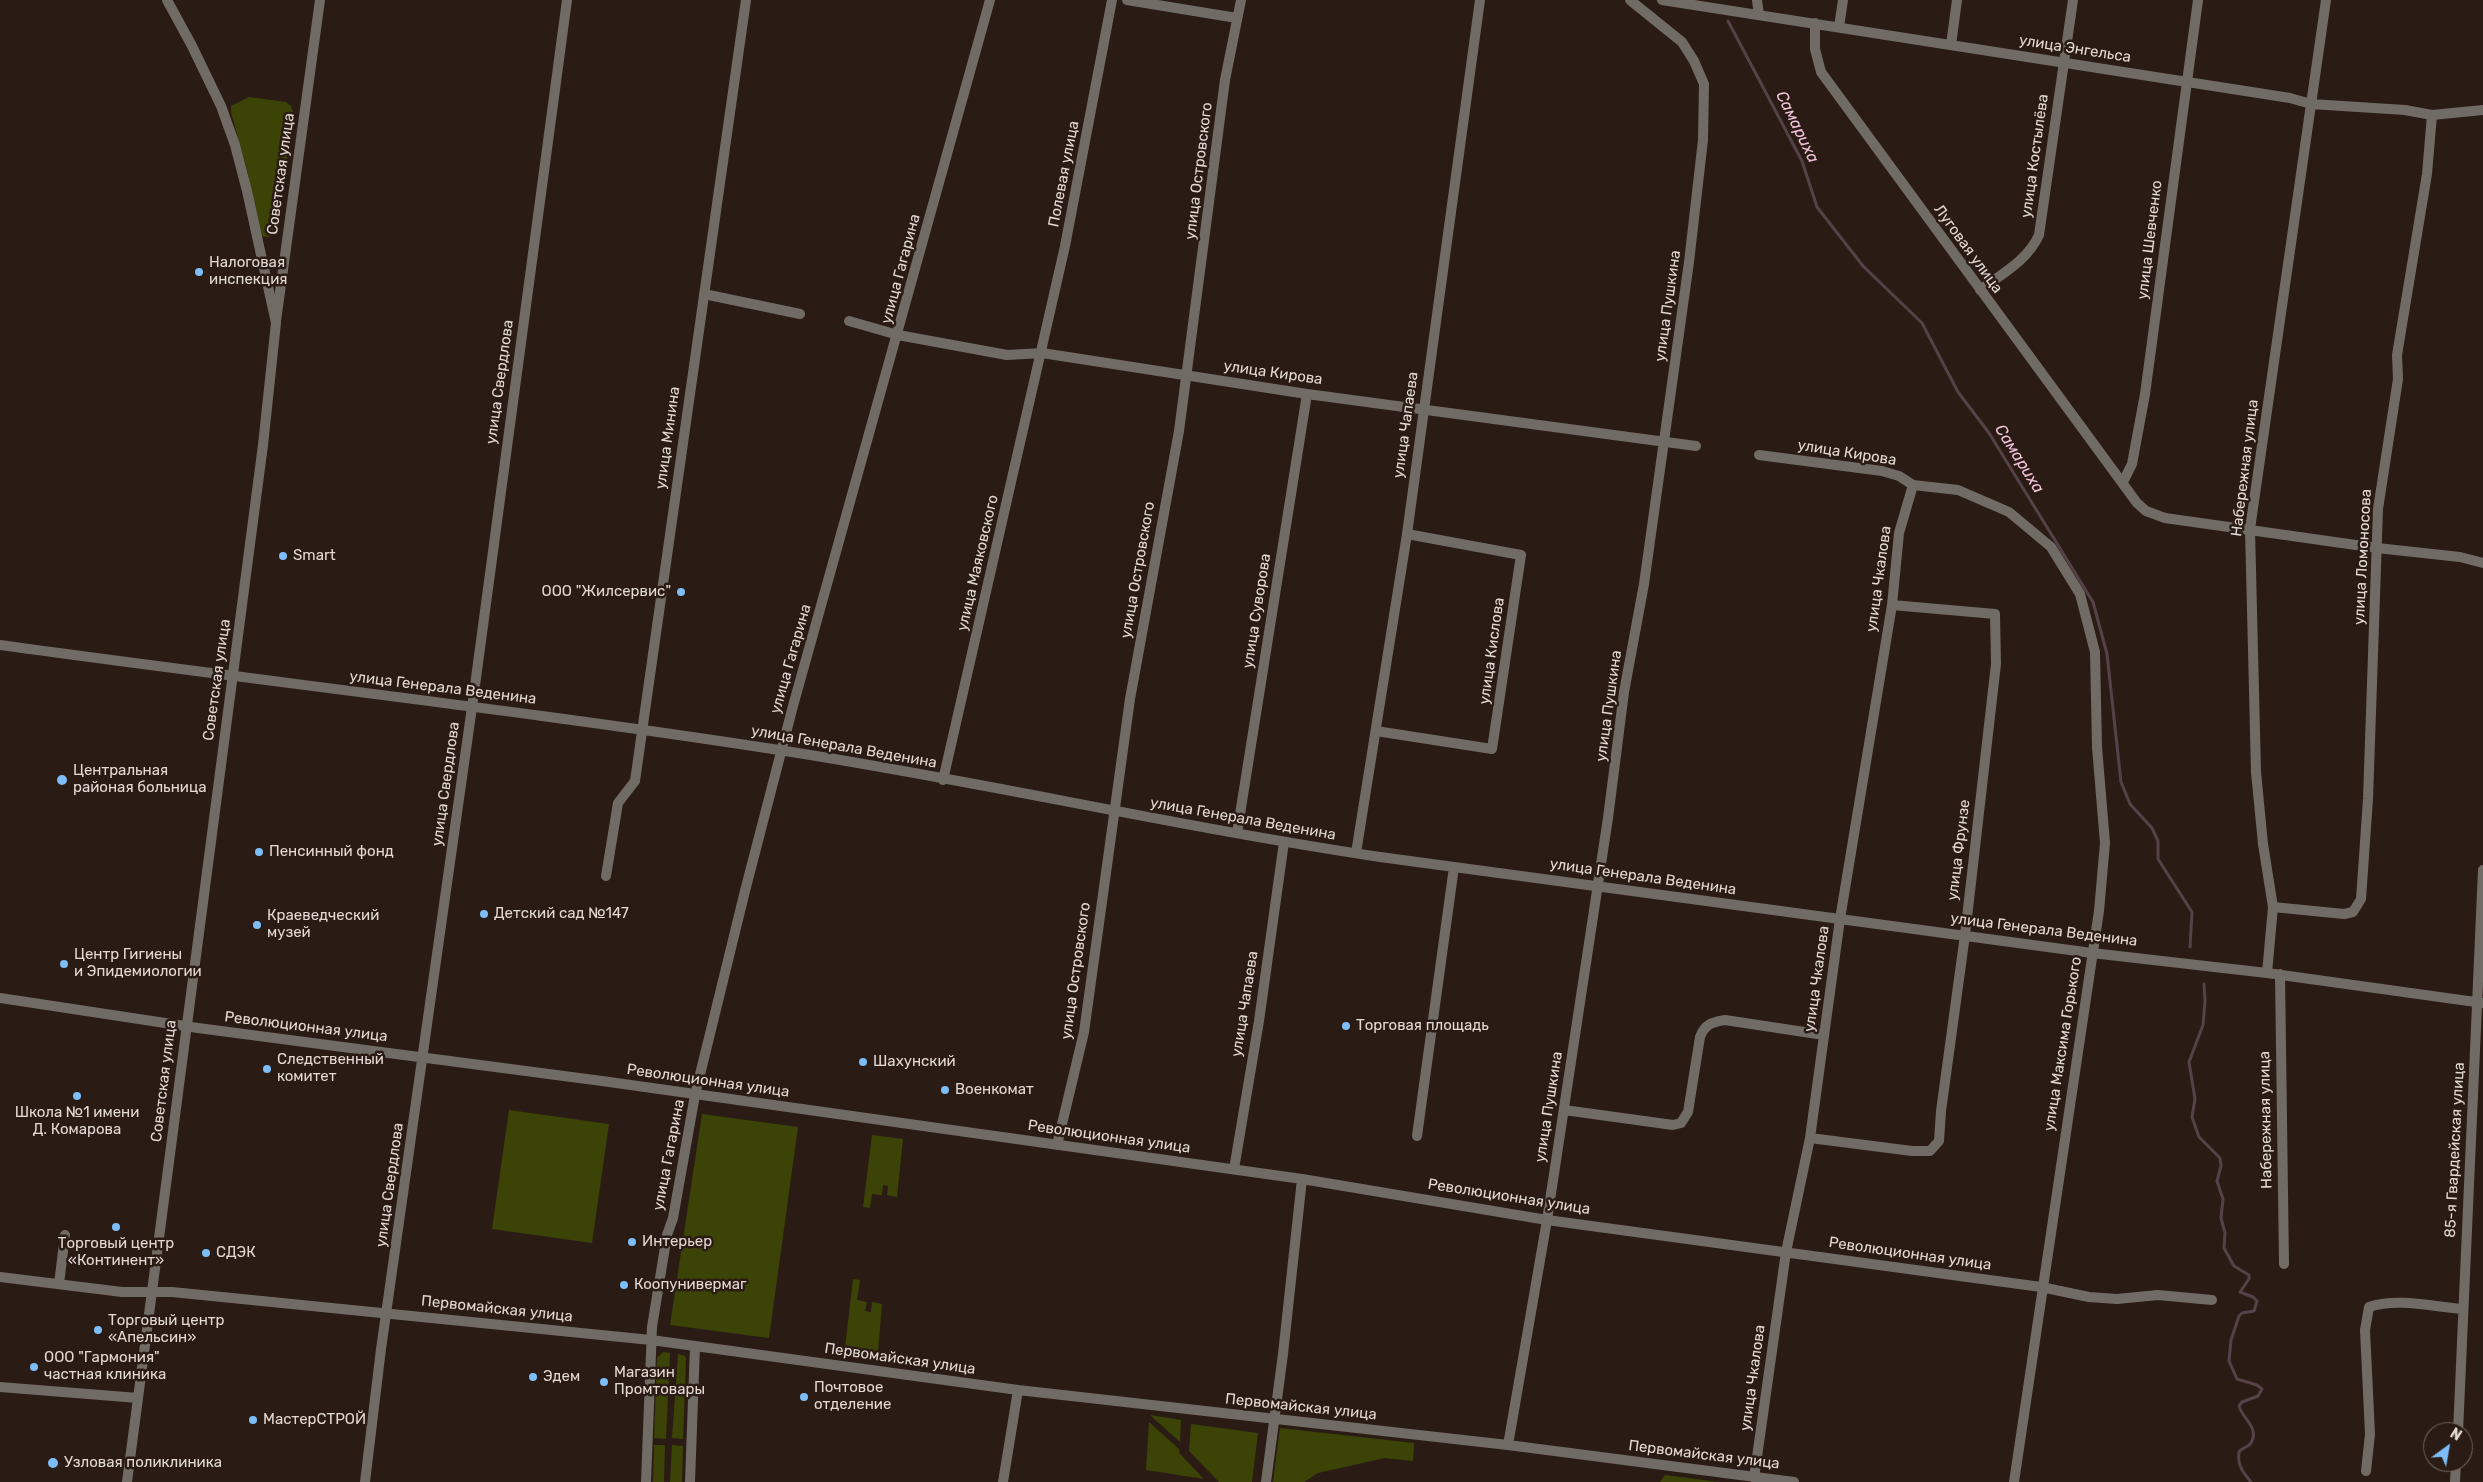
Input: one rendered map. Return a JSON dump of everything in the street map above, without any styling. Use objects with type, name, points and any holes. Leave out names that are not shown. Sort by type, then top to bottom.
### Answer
[{"type":"street","points":[[167,0],[221,106],[235,145],[276,323]]},
{"type":"street","name":"Советская улица","points":[[127,1482],[233,678],[263,444],[276,323],[320,0]]},
{"type":"street","name":"улица Свердлова","points":[[365,1482],[567,0]]},
{"type":"street","name":"улица Минина","points":[[606,876],[618,803],[635,781],[641,728],[746,0]]},
{"type":"street","name":"улица Гагарина","points":[[646,1482],[651,1340],[667,1235],[673,1218],[695,1095],[744,891],[990,0]]},
{"type":"street","name":"Полевая улица","points":[[1042,353],[1065,246],[1112,0]]},
{"type":"street","points":[[1127,0],[1238,18]]},
{"type":"street","name":"улица Островского","points":[[1057,1145],[1084,1032],[1130,699],[1179,431],[1225,80],[1241,0]]},
{"type":"street","name":"улица Чапаева","points":[[1356,853],[1407,534],[1480,0]]},
{"type":"street","name":"улица Пушкина","points":[[1508,1445],[1547,1220],[1598,885],[1624,692],[1644,584],[1703,140],[1704,84],[1694,61],[1682,42],[1630,0]]},
{"type":"street","name":"улица Энгельса","points":[[1662,0],[2186,81],[2290,98],[2311,104],[2405,110],[2432,115],[2483,110]]},
{"type":"street","points":[[1757,0],[1759,14]]},
{"type":"street","points":[[1839,27],[1843,0]]},
{"type":"street","points":[[1951,45],[1957,0]]},
{"type":"street","name":"улица Костылёва","points":[[1980,290],[2026,256],[2034,247],[2039,235],[2073,0]]},
{"type":"street","name":"улица Шевченко","points":[[2123,482],[2132,464],[2145,394],[2198,0]]},
{"type":"street","name":"Набережная улица","points":[[2267,972],[2273,907],[2263,844],[2256,772],[2250,529],[2326,0]]},
{"type":"street","name":"Луговая улица","points":[[1815,23],[1815,49],[1821,72],[2123,482]]},
{"type":"street","name":"улица Ломоносова","points":[[2273,907],[2344,914],[2352,912],[2361,899],[2378,509],[2398,379],[2397,355],[2427,174],[2432,115]]},
{"type":"street","points":[[704,294],[800,314]]},
{"type":"street","name":"улица Кирова","points":[[849,321],[898,336],[1007,354],[1042,353],[1307,394],[1696,446]]},
{"type":"street","name":"улица Маяковского","points":[[943,780],[1042,353]]},
{"type":"street","name":"улица Суворова","points":[[1237,833],[1307,394]]},
{"type":"street","name":"улица Кирова","points":[[1759,455],[1882,471],[1899,476],[1913,485],[1958,490]]},
{"type":"street","points":[[2123,482],[2137,503],[2146,511],[2165,518],[2377,548],[2460,557],[2483,563]]},
{"type":"street","name":"улица Чкалова","points":[[1754,1478],[1786,1252],[1810,1138],[1840,918],[1892,605],[1899,533],[1913,485]]},
{"type":"street","name":"улица Максима Горького","points":[[1958,490],[2009,512],[2051,547],[2080,594],[2096,652],[2097,747],[2105,842],[2099,911],[2041,1287],[2014,1482]]},
{"type":"street","name":"улица Кислова","points":[[1376,731],[1492,749],[1521,555],[1407,534]]},
{"type":"street","name":"улица Фрунзе","points":[[1810,1138],[1912,1151],[1930,1151],[1936,1148],[1939,1141],[1941,1111],[1965,935],[1996,664],[1995,614],[1892,605]]},
{"type":"street","name":"улица Генерала Веденина","points":[[0,645],[233,678],[641,728],[782,750],[1114,812],[1356,853],[2092,953],[2267,972],[2480,1003]]},
{"type":"street","name":"улица Чапаева","points":[[1234,1169],[1259,1021],[1284,842]]},
{"type":"street","points":[[1417,1136],[1454,867]]},
{"type":"street","name":"85-я Гвардейская улица","points":[[2458,1422],[2480,1003],[2483,870]]},
{"type":"street","name":"Набережная улица","points":[[2280,974],[2284,1264]]},
{"type":"street","name":"Революционная улица","points":[[0,998],[186,1026],[1234,1169],[1547,1220],[2041,1287],[2098,1298],[2117,1299],[2158,1295],[2212,1300]]},
{"type":"street","points":[[1564,1110],[1673,1125],[1681,1123],[1688,1112],[1700,1037],[1703,1029],[1712,1022],[1725,1020],[1824,1035]]},
{"type":"street","points":[[1266,1482],[1302,1179]]},
{"type":"street","points":[[59,1284],[65,1235]]},
{"type":"street","name":"Первомайская улица","points":[[0,1277],[122,1292],[152,1291],[651,1340],[1018,1390],[1508,1445],[1794,1482]]},
{"type":"street","points":[[2366,1471],[2370,1434],[2365,1330],[2368,1307],[2392,1303],[2463,1309]]},
{"type":"street","points":[[690,1482],[696,1346]]},
{"type":"street","points":[[0,1386],[138,1398]]},
{"type":"street","points":[[1003,1482],[1018,1390]]},
{"type":"green space","points":[[249,97],[286,102],[291,106],[293,112],[277,231],[269,237],[259,236],[248,174],[231,112],[231,106]]},
{"type":"green space","points":[[509,1110],[609,1124],[592,1243],[492,1229]]},
{"type":"green space","points":[[702,1114],[798,1127],[769,1338],[670,1325]]},
{"type":"green space","points":[[872,1135],[903,1139],[897,1197],[887,1195],[888,1186],[883,1185],[882,1195],[872,1194],[870,1208],[863,1207]]},
{"type":"green space","points":[[853,1279],[860,1280],[857,1300],[867,1302],[865,1311],[871,1312],[872,1302],[882,1304],[878,1352],[845,1348]]},
{"type":"green space","points":[[663,1352],[670,1353],[666,1439],[654,1438],[657,1358]]},
{"type":"green space","points":[[678,1354],[685,1356],[686,1359],[683,1439],[672,1438]]},
{"type":"green space","points":[[1150,1415],[1181,1420],[1180,1442]]},
{"type":"green space","points":[[1149,1422],[1179,1449],[1180,1454],[1204,1479],[1146,1470]]},
{"type":"green space","points":[[1191,1424],[1258,1433],[1252,1482],[1219,1482],[1189,1451]]},
{"type":"green space","points":[[1280,1428],[1414,1443],[1413,1461],[1385,1458],[1318,1473],[1304,1482],[1273,1482]]},
{"type":"green space","points":[[654,1445],[665,1445],[664,1482],[653,1482]]},
{"type":"green space","points":[[672,1445],[683,1446],[682,1482],[670,1482]]},
{"type":"green space","points":[[1665,1475],[1719,1482],[1660,1482]]},
{"type":"waterway","name":"Самариха","points":[[1728,21],[1802,161],[1817,207],[1863,266],[1922,323],[1958,392],[1989,433],[2093,602],[2107,654],[2121,782],[2130,804],[2152,828],[2158,841],[2158,859],[2192,912],[2190,947]]},
{"type":"waterway","name":"Самариха","points":[[2204,984],[2203,1025],[2189,1062],[2195,1099],[2192,1117],[2199,1137],[2220,1158],[2221,1166],[2217,1181],[2223,1199],[2221,1218],[2225,1233],[2224,1248],[2234,1266],[2249,1275],[2249,1279],[2240,1292],[2253,1297],[2257,1301],[2254,1311],[2242,1313],[2239,1316],[2231,1340],[2229,1361],[2237,1379],[2257,1385],[2262,1389],[2258,1396],[2242,1402],[2239,1406],[2253,1433],[2251,1443],[2239,1452],[2241,1468],[2251,1482]]},
{"type":"place","name":"Налоговая инспекция","points":[[199,272]]},
{"type":"place","name":"Smart","points":[[283,556]]},
{"type":"place","name":"ООО \"Жилсервис\"","points":[[681,592]]},
{"type":"place","name":"Центральная районая больница","points":[[62,780]]},
{"type":"place","name":"Пенсинный фонд","points":[[259,852]]},
{"type":"place","name":"Детский сад №147","points":[[484,914]]},
{"type":"place","name":"Краеведческий музей","points":[[257,925]]},
{"type":"place","name":"Центр Гигиены и Эпидемиологии","points":[[64,964]]},
{"type":"place","name":"Торговая площадь","points":[[1346,1026]]},
{"type":"place","name":"Шахунский","points":[[863,1062]]},
{"type":"place","name":"Следственный комитет","points":[[267,1069]]},
{"type":"place","name":"Военкомат","points":[[945,1090]]},
{"type":"place","name":"Школа №1 имени Д. Комарова","points":[[77,1096]]},
{"type":"place","name":"Торговый центр «Континент»","points":[[116,1227]]},
{"type":"place","name":"Интерьер","points":[[632,1242]]},
{"type":"place","name":"СДЭК","points":[[206,1253]]},
{"type":"place","name":"Коопунивермаг","points":[[624,1285]]},
{"type":"place","name":"Торговый центр «Апельсин»","points":[[98,1330]]},
{"type":"place","name":"ООО \"Гармония\" частная клиника","points":[[34,1367]]},
{"type":"place","name":"Эдем","points":[[533,1377]]},
{"type":"place","name":"Магазин Промтовары","points":[[604,1382]]},
{"type":"place","name":"Почтовое отделение","points":[[804,1397]]},
{"type":"place","name":"МастерСТРОЙ","points":[[253,1420]]},
{"type":"place","name":"Узловая поликлиника","points":[[53,1463]]}]
